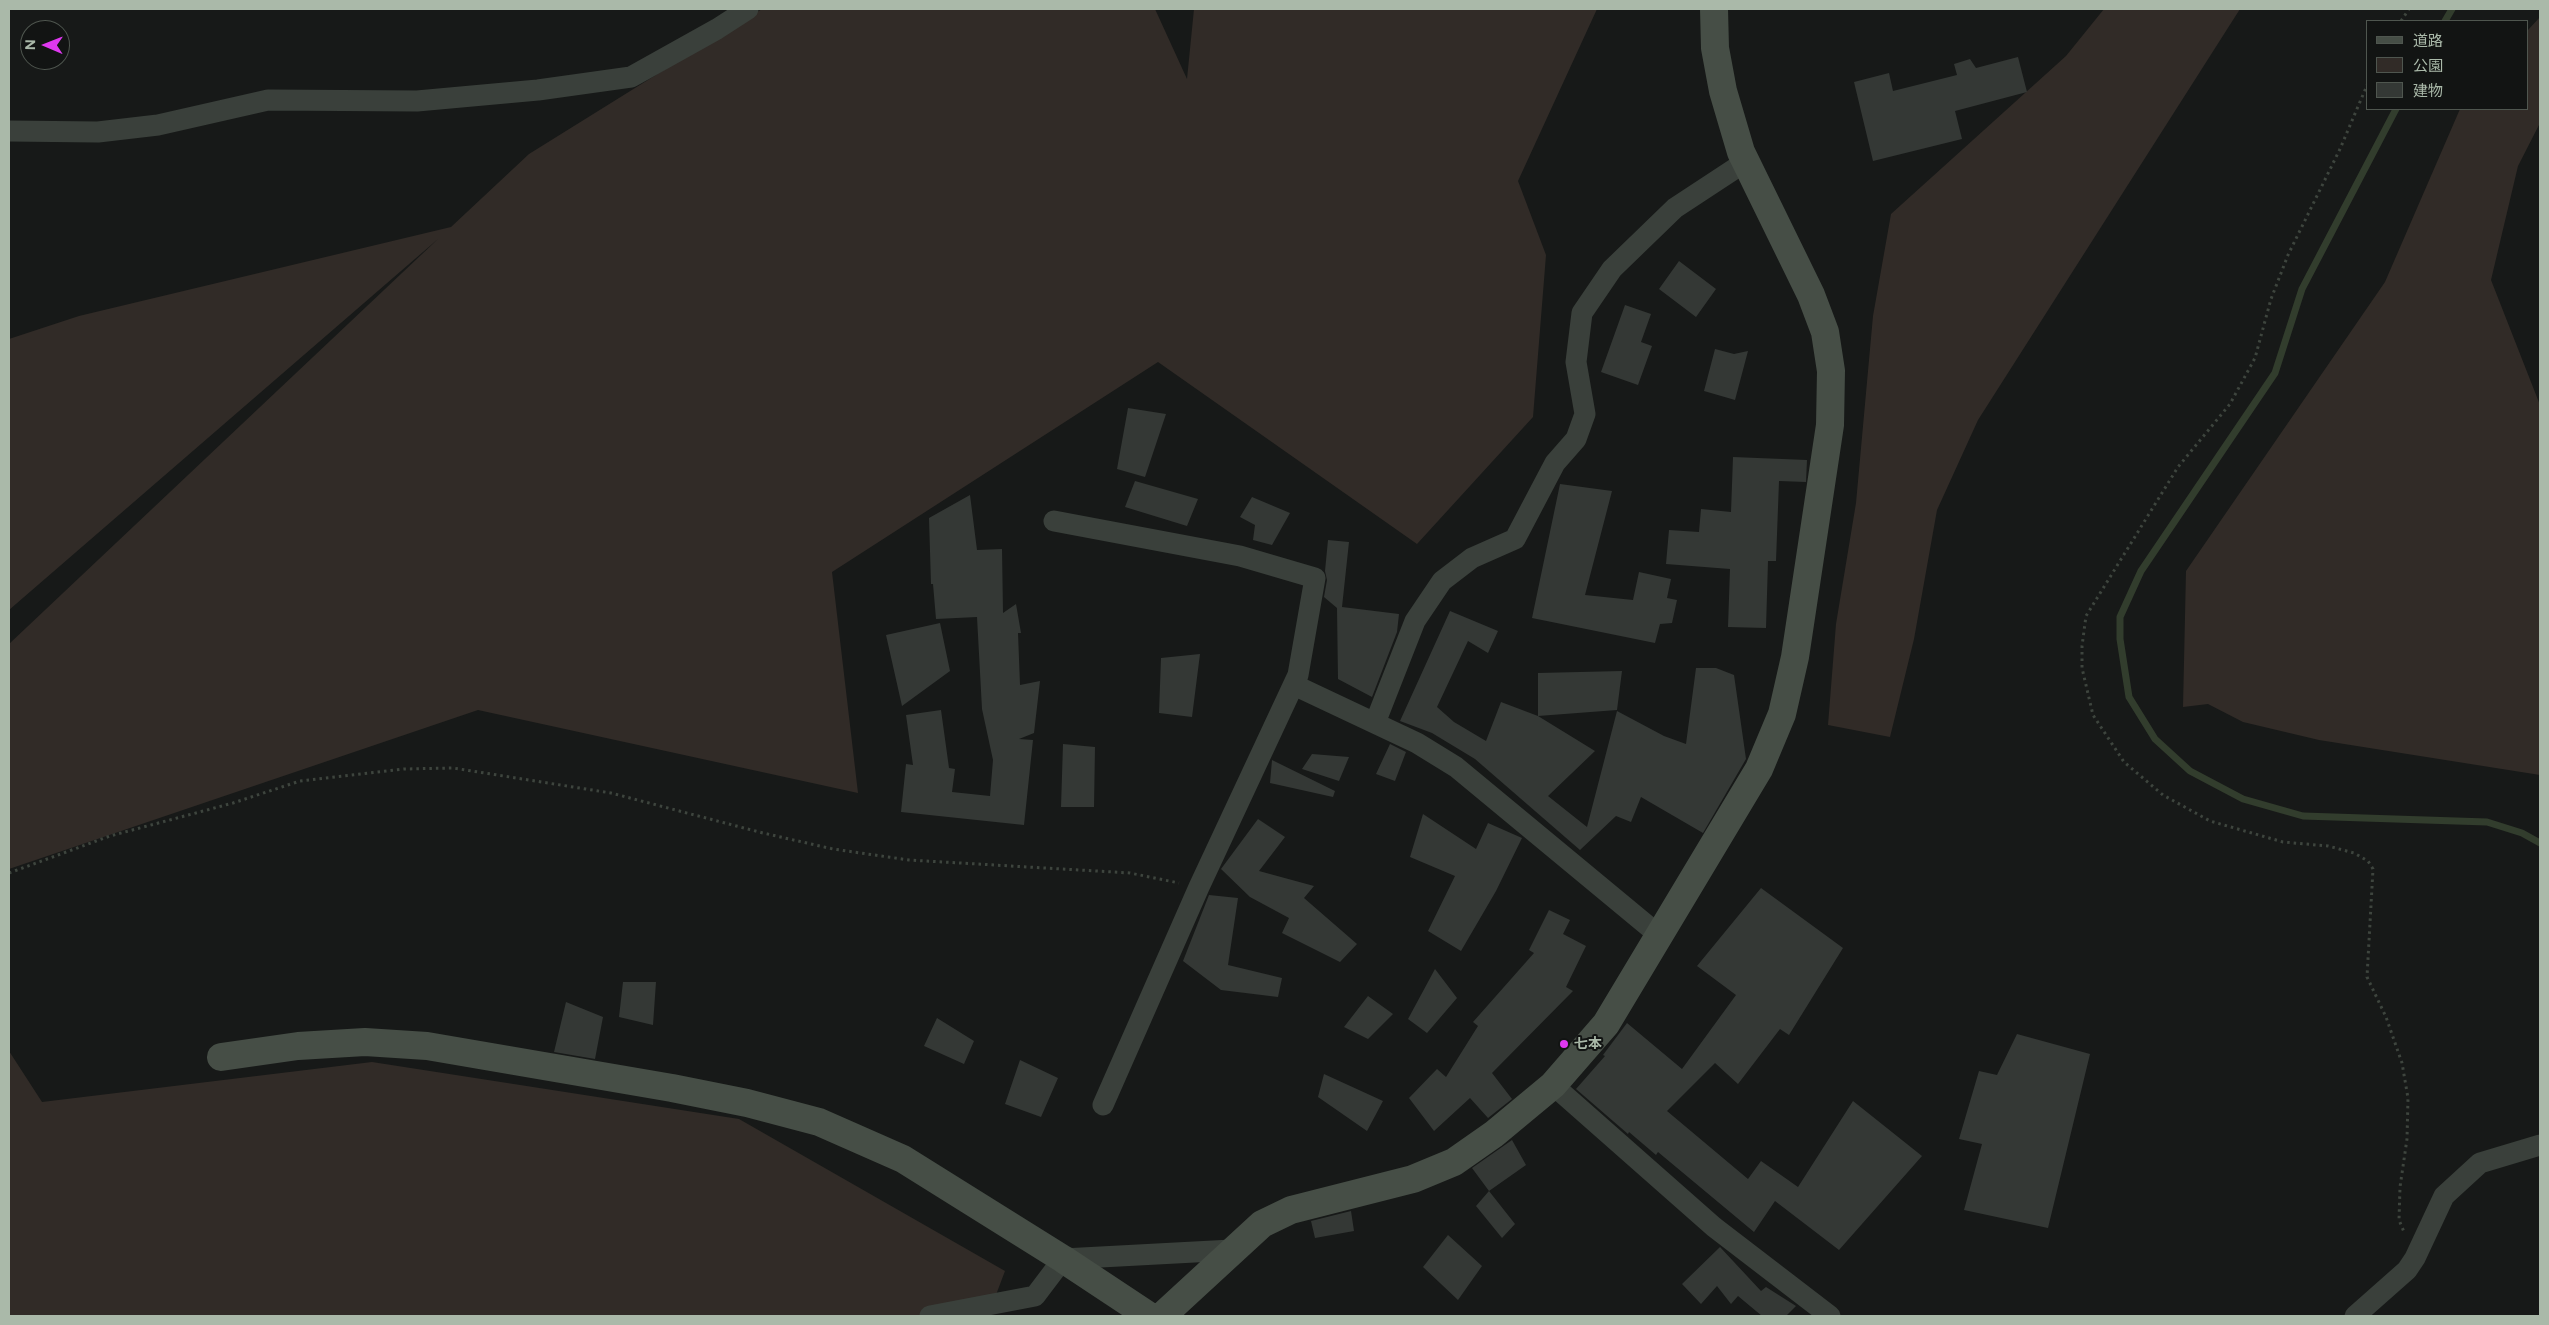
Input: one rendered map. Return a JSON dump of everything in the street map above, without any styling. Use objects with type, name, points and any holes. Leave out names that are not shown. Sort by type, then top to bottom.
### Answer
[{"type":"street","points":[[9,131],[98,132],[158,125],[268,100],[417,100],[538,90],[631,77],[717,29],[748,9]]},
{"type":"street","points":[[1175,1310],[1232,1250],[1262,1224],[1291,1210],[1413,1179],[1454,1162],[1494,1134],[1553,1085],[1606,1024],[1759,769],[1782,714],[1795,657],[1830,425],[1831,371],[1825,332],[1811,295],[1746,162],[1723,91],[1716,48],[1714,9]]},
{"type":"street","points":[[1375,723],[1415,621],[1442,581],[1472,558],[1515,539],[1555,462],[1576,439],[1585,414],[1576,362],[1582,313],[1612,269],[1675,208],[1746,162]]},
{"type":"street","points":[[1054,521],[1240,556],[1315,578],[1298,675],[1294,685],[1199,886],[1102,1105]]},
{"type":"street","points":[[1294,685],[1417,743],[1456,767],[1660,936]]},
{"type":"street","points":[[221,1057],[298,1046],[365,1042],[427,1046],[663,1086],[747,1103],[819,1122],[903,1159],[1063,1258],[1149,1316]]},
{"type":"street","points":[[1553,1085],[1714,1227],[1830,1316]]},
{"type":"street","points":[[2355,1316],[2407,1270],[2415,1258],[2444,1196],[2480,1163],[2540,1145]]},
{"type":"street","points":[[1063,1258],[1232,1250]]},
{"type":"street","points":[[930,1316],[1035,1296],[1063,1258]]},
{"type":"path","points":[[2402,20],[2409,9]]},
{"type":"path","points":[[2366,88],[2340,149],[2288,255],[2271,298],[2255,358],[2230,404],[2178,467],[2086,616],[2082,646],[2082,668],[2093,715],[2124,762],[2163,795],[2210,821],[2282,842],[2328,846],[2354,853],[2368,861],[2372,870],[2367,977],[2386,1017],[2402,1063],[2408,1098],[2407,1139],[2400,1187],[2400,1220],[2415,1258]]},
{"type":"path","points":[[9,873],[110,836],[234,803],[300,782],[404,769],[453,768],[610,793],[763,833],[843,850],[909,860],[1130,873],[1199,886]]},
{"type":"green space","points":[[762,9],[1155,9],[1187,79],[1194,9],[1597,9],[1518,181],[1546,255],[1533,417],[1417,544],[1158,362],[832,572],[858,793],[478,710],[9,869],[9,644],[438,239],[9,610],[9,339],[79,316],[451,227],[529,154]]},
{"type":"green space","points":[[2104,9],[2240,9],[1978,420],[1937,510],[1914,639],[1890,737],[1828,725],[1836,624],[1856,503],[1873,316],[1891,214],[2066,56]]},
{"type":"green space","points":[[2540,17],[2540,123],[2518,166],[2491,280],[2540,405],[2540,775],[2319,740],[2243,722],[2208,704],[2183,707],[2186,571],[2385,282],[2460,110],[2529,110],[2529,29]]},
{"type":"green space","points":[[9,1051],[42,1102],[372,1062],[739,1119],[1005,1271],[988,1316],[9,1316]]},
{"type":"building","points":[[2018,57],[2027,92],[1955,111],[1962,139],[1873,161],[1854,82],[1889,73],[1893,91],[1957,75],[1954,64],[1970,59],[1976,68]]},
{"type":"building","points":[[1679,261],[1716,289],[1696,317],[1659,289]]},
{"type":"building","points":[[1625,305],[1651,314],[1641,342],[1652,346],[1638,385],[1601,372]]},
{"type":"building","points":[[1715,349],[1734,354],[1748,351],[1735,400],[1704,391]]},
{"type":"building","points":[[1128,408],[1166,414],[1145,477],[1117,469]]},
{"type":"building","points":[[1733,457],[1807,460],[1806,482],[1779,481],[1776,561],[1768,561],[1766,628],[1728,627],[1730,569],[1666,564],[1669,530],[1699,532],[1701,509],[1731,512]]},
{"type":"building","points":[[1135,481],[1198,499],[1187,526],[1125,507]]},
{"type":"building","points":[[1560,484],[1612,491],[1585,595],[1633,600],[1639,572],[1671,579],[1667,598],[1677,600],[1672,623],[1660,624],[1655,643],[1532,618]]},
{"type":"building","points":[[970,495],[977,550],[1002,549],[1003,613],[1016,604],[1021,633],[1018,633],[1020,685],[1040,681],[1034,733],[1019,739],[1033,740],[1024,825],[901,812],[906,764],[913,765],[906,715],[941,710],[949,768],[955,769],[952,792],[990,796],[993,760],[982,709],[977,617],[936,619],[933,584],[931,584],[929,518]]},
{"type":"building","points":[[1252,497],[1290,513],[1272,545],[1253,540],[1255,525],[1240,517]]},
{"type":"building","points":[[1328,540],[1349,542],[1342,607],[1399,614],[1397,632],[1372,697],[1338,679],[1337,608],[1324,597],[1327,580],[1325,571]]},
{"type":"building","points":[[1450,611],[1498,631],[1488,653],[1468,641],[1437,707],[1454,722],[1486,741],[1501,702],[1538,716],[1595,751],[1548,796],[1587,827],[1617,711],[1664,736],[1686,744],[1696,668],[1716,668],[1734,675],[1746,759],[1703,833],[1641,797],[1631,822],[1616,816],[1580,850],[1475,759],[1432,733],[1400,721]]},
{"type":"building","points":[[940,623],[950,671],[902,706],[886,635]]},
{"type":"building","points":[[1200,654],[1192,717],[1159,713],[1161,658]]},
{"type":"building","points":[[1622,671],[1617,710],[1538,716],[1538,673]]},
{"type":"building","points":[[1063,744],[1095,747],[1094,807],[1061,807]]},
{"type":"building","points":[[1390,744],[1406,752],[1395,781],[1376,774]]},
{"type":"building","points":[[1312,754],[1349,757],[1339,781],[1302,769]]},
{"type":"building","points":[[1272,760],[1335,791],[1333,797],[1270,783]]},
{"type":"building","points":[[1423,814],[1476,849],[1488,823],[1522,838],[1496,891],[1461,951],[1428,931],[1455,876],[1410,857]]},
{"type":"building","points":[[1258,819],[1285,837],[1259,871],[1314,886],[1304,898],[1357,944],[1340,962],[1282,933],[1289,918],[1250,897],[1221,869]]},
{"type":"building","points":[[1761,888],[1843,948],[1789,1035],[1780,1029],[1738,1084],[1715,1063],[1667,1111],[1748,1179],[1761,1161],[1798,1187],[1853,1101],[1922,1156],[1839,1250],[1775,1201],[1754,1232],[1658,1152],[1656,1155],[1629,1132],[1628,1134],[1576,1089],[1605,1056],[1603,1055],[1627,1023],[1682,1069],[1736,995],[1697,966]]},
{"type":"building","points":[[1209,895],[1238,898],[1228,965],[1282,978],[1278,997],[1221,990],[1183,961]]},
{"type":"building","points":[[1549,910],[1570,920],[1563,934],[1586,946],[1566,987],[1573,991],[1492,1073],[1512,1099],[1488,1118],[1470,1098],[1434,1131],[1409,1098],[1437,1069],[1446,1077],[1478,1026],[1473,1022],[1534,953],[1529,950]]},
{"type":"building","points":[[1435,969],[1457,998],[1427,1033],[1408,1019]]},
{"type":"building","points":[[623,982],[656,982],[653,1025],[619,1017]]},
{"type":"building","points":[[1368,996],[1393,1014],[1368,1039],[1344,1027]]},
{"type":"building","points":[[566,1002],[603,1017],[595,1059],[554,1052]]},
{"type":"building","points":[[937,1018],[974,1041],[964,1064],[924,1046]]},
{"type":"building","points":[[2017,1034],[2090,1054],[2048,1228],[1964,1210],[1982,1144],[1959,1139],[1979,1071],[1997,1075]]},
{"type":"building","points":[[1020,1060],[1058,1078],[1041,1117],[1005,1104]]},
{"type":"building","points":[[1324,1074],[1383,1101],[1367,1131],[1318,1097]]},
{"type":"building","points":[[1512,1140],[1526,1165],[1489,1191],[1472,1168]]},
{"type":"building","points":[[1489,1191],[1515,1224],[1502,1238],[1476,1206]]},
{"type":"building","points":[[1351,1211],[1354,1231],[1315,1238],[1311,1221]]},
{"type":"building","points":[[1448,1235],[1482,1266],[1458,1300],[1423,1267]]},
{"type":"building","points":[[1720,1247],[1761,1291],[1766,1287],[1796,1306],[1786,1316],[1762,1316],[1738,1296],[1731,1304],[1717,1286],[1701,1304],[1682,1284]]},
{"type":"waterway","points":[[2446,20],[2452,9]]},
{"type":"waterway","points":[[2395,110],[2302,289],[2275,373],[2141,571],[2120,617],[2120,639],[2129,697],[2155,739],[2190,771],[2243,799],[2303,816],[2487,822],[2522,833],[2540,843]]},
{"type":"place","name":"七本","points":[[1564,1044]]}]
